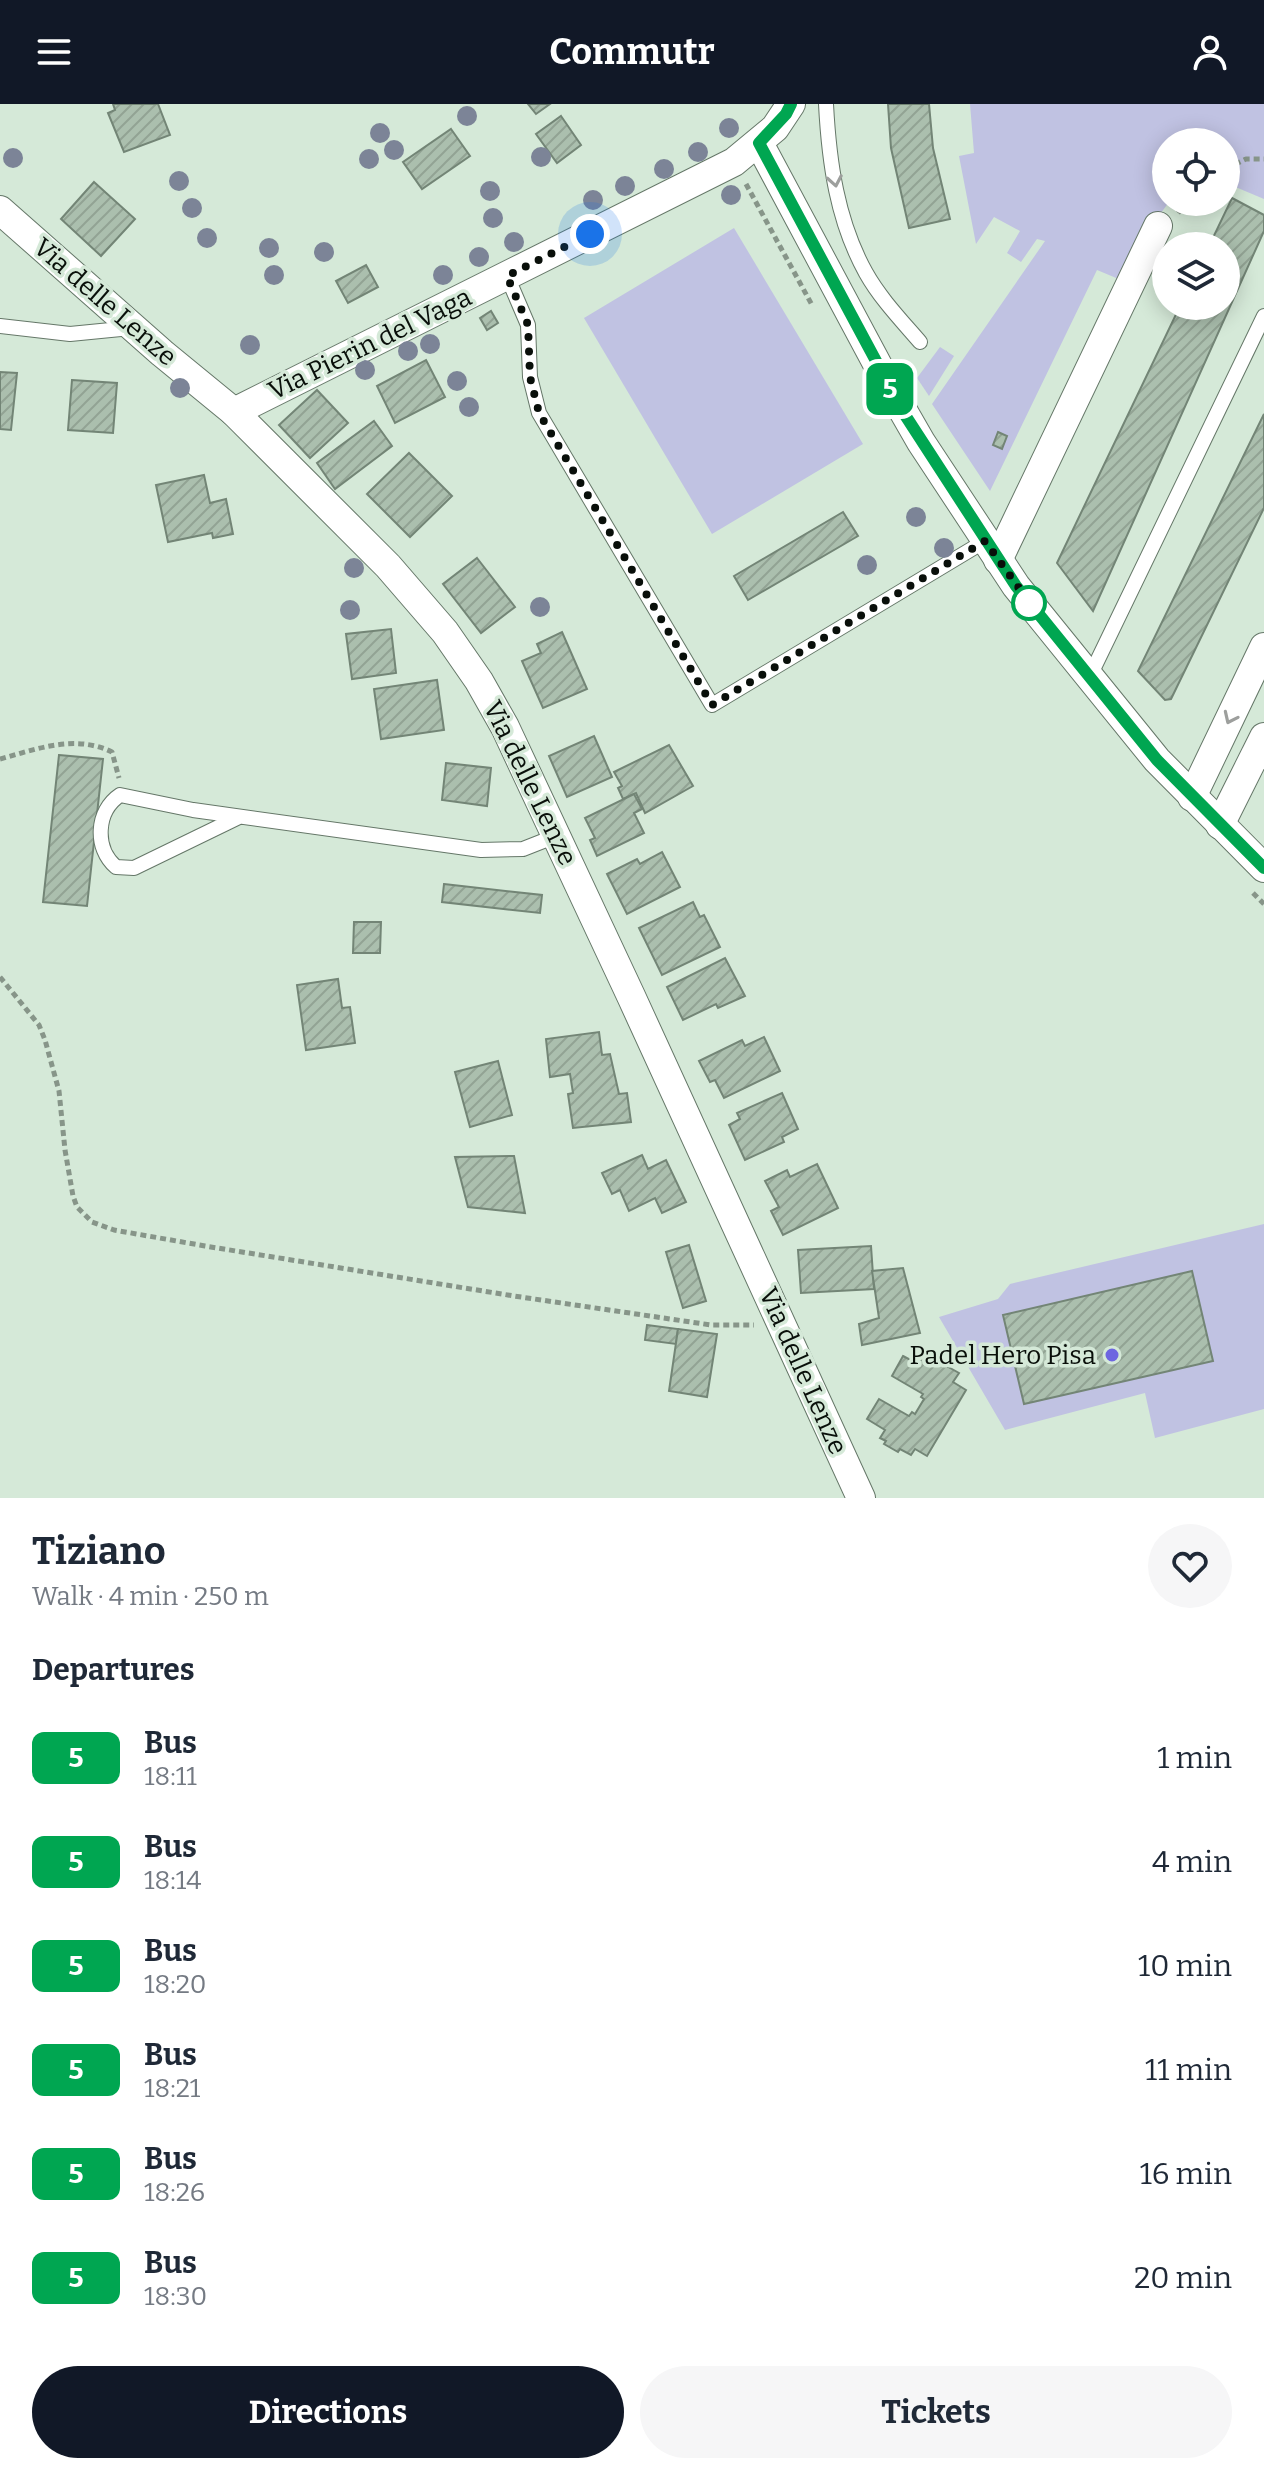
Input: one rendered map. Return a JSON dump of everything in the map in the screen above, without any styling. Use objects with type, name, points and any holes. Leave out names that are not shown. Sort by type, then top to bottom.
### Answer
[{"type":"street","name":"Via Pierin del Vaga","points":[[234,412],[721,169],[759,143],[786,114],[791,104]]},
{"type":"street","points":[[759,143],[890,388],[1016,586],[1157,760],[1264,868]]},
{"type":"street","name":"Via delle Lenze","points":[[0,210],[133,328],[234,412],[378,556],[445,632],[490,699],[861,1498]]},
{"type":"street","points":[[991,550],[1158,226]]},
{"type":"street","points":[[1192,797],[1264,647]]},
{"type":"street","points":[[1220,825],[1264,737]]},
{"type":"lane","points":[[826,104],[836,190],[841,215],[854,248],[875,287],[920,342]]},
{"type":"lane","points":[[507,276],[528,325],[530,377],[539,413],[712,705],[991,550]]},
{"type":"lane","points":[[1089,678],[1264,316]]},
{"type":"lane","points":[[0,326],[70,334],[133,328]]},
{"type":"lane","points":[[239,817],[134,868],[116,867],[109,861],[101,842],[105,811],[110,801],[120,795],[239,817],[481,850],[523,849],[556,836]]},
{"type":"path","points":[[1240,162],[1264,159]]},
{"type":"path","points":[[0,759],[53,744],[96,744],[112,752],[119,773],[120,795]]},
{"type":"path","points":[[0,977],[39,1025],[59,1091],[73,1196],[85,1216],[104,1227],[205,1246],[711,1325],[783,1326]]},
{"type":"shaded area","points":[[970,104],[1264,104],[1264,199],[1240,189],[1240,128],[1152,128],[1152,216],[1159,216],[1121,280],[1097,270],[990,491],[932,404],[1045,241],[1037,239],[1021,262],[1007,253],[1020,231],[994,217],[976,244],[959,156],[974,153]]},
{"type":"shaded area","points":[[734,228],[863,444],[712,534],[584,318]]},
{"type":"shaded area","points":[[940,347],[954,356],[929,396],[917,378]]},
{"type":"shaded area","name":"Padel Hero Pisa","points":[[1264,1224],[1264,1409],[1155,1438],[1145,1393],[1005,1430],[939,1317],[998,1299],[1010,1284]]},
{"type":"building","points":[[113,104],[158,104],[170,135],[124,152],[108,113],[115,110]]},
{"type":"building","points":[[528,104],[550,104],[536,114]]},
{"type":"building","points":[[888,104],[929,104],[933,148],[950,219],[909,228],[891,148]]},
{"type":"building","points":[[561,116],[581,145],[557,163],[536,134]]},
{"type":"building","points":[[451,129],[470,156],[422,189],[403,162]]},
{"type":"building","points":[[94,182],[135,219],[101,256],[61,219]]},
{"type":"building","points":[[1240,202],[1264,215],[1264,231],[1240,284],[1240,232],[1216,232],[1223,216],[1240,216]]},
{"type":"building","points":[[366,265],[378,287],[348,303],[336,281]]},
{"type":"building","points":[[491,311],[498,323],[487,330],[480,318]]},
{"type":"building","points":[[1173,320],[1224,320],[1093,611],[1057,563]]},
{"type":"building","points":[[426,360],[445,397],[395,423],[377,386]]},
{"type":"building","points":[[0,372],[17,373],[11,430],[0,429]]},
{"type":"building","points":[[72,380],[117,383],[113,433],[68,430]]},
{"type":"building","points":[[317,390],[348,423],[310,458],[279,425]]},
{"type":"building","points":[[1264,414],[1264,508],[1171,699],[1165,700],[1138,671]]},
{"type":"building","points":[[374,421],[392,446],[335,489],[317,463]]},
{"type":"building","points":[[998,432],[1007,436],[1002,449],[993,445]]},
{"type":"building","points":[[409,453],[452,496],[410,537],[367,494]]},
{"type":"building","points":[[204,475],[210,503],[226,499],[233,534],[213,538],[212,533],[168,542],[156,485]]},
{"type":"building","points":[[843,512],[858,536],[748,600],[734,576]]},
{"type":"building","points":[[477,558],[515,607],[481,633],[443,584]]},
{"type":"building","points":[[391,629],[396,673],[352,679],[346,634]]},
{"type":"building","points":[[562,632],[587,689],[543,708],[522,661],[541,653],[537,644]]},
{"type":"building","points":[[437,680],[444,730],[381,739],[374,689]]},
{"type":"building","points":[[594,736],[612,777],[567,797],[549,756]]},
{"type":"building","points":[[669,745],[693,786],[645,813],[636,793],[623,799],[618,788],[622,786],[614,772]]},
{"type":"building","points":[[59,755],[103,759],[87,906],[43,902]]},
{"type":"building","points":[[446,763],[491,768],[487,806],[442,800]]},
{"type":"building","points":[[634,794],[642,809],[634,813],[644,833],[597,856],[590,840],[595,838],[585,818]]},
{"type":"building","points":[[662,852],[680,887],[627,914],[607,874],[637,859],[640,864]]},
{"type":"building","points":[[444,884],[542,895],[540,913],[442,902]]},
{"type":"building","points":[[693,902],[700,917],[704,915],[720,947],[662,975],[639,928]]},
{"type":"building","points":[[354,922],[381,922],[380,953],[353,953]]},
{"type":"building","points":[[725,958],[745,996],[718,1008],[716,1004],[683,1020],[667,987]]},
{"type":"building","points":[[338,979],[342,1008],[350,1007],[355,1043],[306,1050],[297,985]]},
{"type":"building","points":[[599,1032],[602,1055],[610,1054],[619,1094],[627,1093],[631,1122],[573,1128],[568,1094],[573,1093],[570,1074],[550,1077],[546,1039]]},
{"type":"building","points":[[764,1037],[780,1071],[724,1098],[715,1080],[710,1082],[699,1061],[742,1040],[745,1046]]},
{"type":"building","points":[[498,1061],[512,1115],[470,1127],[455,1072]]},
{"type":"building","points":[[782,1093],[798,1129],[782,1137],[784,1142],[745,1160],[729,1125],[740,1119],[737,1113]]},
{"type":"building","points":[[642,1155],[648,1169],[666,1160],[686,1202],[662,1213],[655,1198],[629,1211],[620,1190],[612,1194],[602,1173]]},
{"type":"building","points":[[514,1156],[525,1213],[468,1207],[455,1157]]},
{"type":"building","points":[[817,1164],[838,1208],[783,1235],[771,1211],[779,1207],[765,1181],[787,1170],[790,1177]]},
{"type":"building","points":[[689,1245],[706,1301],[683,1308],[666,1252]]},
{"type":"building","points":[[871,1246],[874,1289],[801,1293],[798,1250]]},
{"type":"building","points":[[903,1268],[920,1333],[862,1345],[859,1324],[879,1318],[872,1271]]},
{"type":"building","points":[[1192,1271],[1213,1361],[1024,1404],[1003,1315]]},
{"type":"building","points":[[647,1325],[678,1329],[676,1344],[645,1340]]},
{"type":"building","points":[[678,1329],[717,1334],[707,1397],[669,1391]]},
{"type":"building","points":[[903,1356],[918,1364],[922,1358],[930,1362],[932,1358],[959,1373],[953,1382],[966,1390],[927,1456],[915,1449],[911,1455],[900,1449],[898,1452],[884,1444],[886,1441],[880,1438],[885,1430],[867,1419],[879,1399],[909,1416],[912,1412],[915,1414],[924,1399],[921,1397],[923,1394],[892,1376]]},
{"type":"bus line","name":"5","points":[[791,104],[775,128],[759,143],[921,442],[1016,586],[1089,678],[1157,760],[1264,868]]},
{"type":"place","name":"Padel Hero Pisa","points":[[1112,1355]]},
{"type":"route","points":[[590,234],[507,276],[528,325],[533,393],[539,413],[712,705],[985,541],[1034,609],[1029,603]]}]
